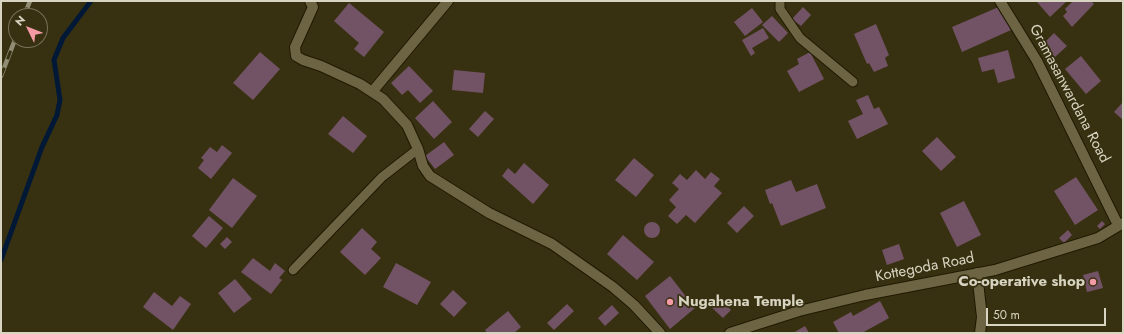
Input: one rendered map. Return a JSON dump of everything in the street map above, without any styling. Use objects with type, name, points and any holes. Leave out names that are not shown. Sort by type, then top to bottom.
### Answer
[{"type":"street","points":[[310,1],[313,7],[295,47],[296,56],[372,92],[383,99],[403,120],[418,149],[423,166],[430,176],[489,213],[552,244],[613,286],[634,305],[660,333]]},
{"type":"street","points":[[372,92],[448,1]]},
{"type":"street","name":"Gramasanwardana Road","points":[[1000,1],[1037,61],[1121,224]]},
{"type":"street","name":"Kottegoda Road","points":[[730,333],[799,311],[865,294],[995,270],[1098,238],[1121,224]]},
{"type":"street","points":[[977,273],[982,317],[980,333]]},
{"type":"lane","points":[[780,1],[780,9],[800,38],[853,82]]},
{"type":"lane","points":[[293,270],[382,177],[418,149]]},
{"type":"building","points":[[1067,1],[1050,17],[1037,2]]},
{"type":"building","points":[[1073,1],[1091,1],[1094,4],[1072,27],[1063,16],[1067,12],[1065,9]]},
{"type":"building","points":[[349,3],[384,32],[364,57],[354,49],[359,43],[334,21]]},
{"type":"building","points":[[1001,6],[1011,30],[962,52],[952,27]]},
{"type":"building","points":[[803,7],[811,15],[801,26],[792,19]]},
{"type":"building","points":[[752,8],[763,22],[745,36],[734,22]]},
{"type":"building","points":[[772,16],[788,33],[779,42],[762,25]]},
{"type":"building","points":[[876,24],[889,55],[885,58],[888,66],[874,72],[869,63],[867,64],[854,34]]},
{"type":"building","points":[[763,28],[769,38],[752,48],[755,53],[751,56],[742,40]]},
{"type":"building","points":[[1054,33],[1067,46],[1055,57],[1043,44]]},
{"type":"building","points":[[1008,50],[1015,78],[998,83],[994,69],[982,72],[978,58]]},
{"type":"building","points":[[260,52],[280,69],[253,100],[233,83]]},
{"type":"building","points":[[810,52],[824,79],[799,92],[787,71],[799,64],[797,59]]},
{"type":"building","points":[[1081,56],[1101,81],[1086,94],[1065,69]]},
{"type":"building","points":[[409,66],[433,91],[420,103],[408,90],[402,95],[391,83]]},
{"type":"building","points":[[454,70],[485,73],[483,93],[452,90]]},
{"type":"building","points":[[868,95],[874,109],[879,107],[888,124],[857,139],[848,121],[863,114],[856,100]]},
{"type":"building","points":[[433,101],[452,122],[434,139],[415,118]]},
{"type":"building","points":[[1123,102],[1123,120],[1114,112]]},
{"type":"building","points":[[485,111],[494,119],[478,137],[469,129]]},
{"type":"building","points":[[343,116],[367,136],[353,153],[328,134]]},
{"type":"building","points":[[937,137],[956,157],[941,171],[922,151]]},
{"type":"building","points":[[444,142],[454,155],[435,169],[425,156]]},
{"type":"building","points":[[222,145],[232,153],[211,179],[198,168],[204,160],[201,158],[210,147],[217,152]]},
{"type":"building","points":[[634,158],[654,175],[636,197],[615,180]]},
{"type":"building","points":[[524,163],[549,185],[533,204],[502,176],[508,168],[515,174]]},
{"type":"building","points":[[696,170],[705,179],[711,172],[720,179],[714,186],[722,193],[695,223],[686,215],[677,224],[668,216],[676,207],[669,200],[679,189],[672,183],[680,174],[687,180]]},
{"type":"building","points":[[1076,177],[1098,210],[1075,225],[1054,191]]},
{"type":"building","points":[[233,178],[257,196],[232,228],[209,210]]},
{"type":"building","points":[[791,180],[796,192],[817,184],[826,208],[781,226],[765,190]]},
{"type":"building","points":[[964,201],[981,235],[957,247],[940,213]]},
{"type":"building","points":[[744,206],[754,216],[737,233],[727,223]]},
{"type":"building","points":[[209,216],[223,228],[206,248],[192,236]]},
{"type":"building","points":[[1102,221],[1105,224],[1100,229],[1097,226]]},
{"type":"building","points":[[649,222],[655,222],[660,227],[658,236],[655,238],[649,238],[644,233],[644,227]]},
{"type":"building","points":[[362,228],[377,242],[371,249],[381,258],[365,275],[340,252]]},
{"type":"building","points":[[1068,230],[1072,235],[1064,243],[1059,238]]},
{"type":"building","points":[[623,235],[654,262],[637,280],[607,254]]},
{"type":"building","points":[[227,237],[232,242],[225,249],[220,244]]},
{"type":"building","points":[[899,244],[904,259],[887,265],[882,250]]},
{"type":"building","points":[[253,258],[270,271],[275,263],[285,271],[279,278],[282,280],[271,294],[241,272]]},
{"type":"building","points":[[396,263],[431,282],[417,305],[383,287]]},
{"type":"building","name":"Co-operative shop","points":[[1098,271],[1103,288],[1087,292],[1083,275]]},
{"type":"building","name":"Nugahena Temple","points":[[670,276],[695,308],[670,329],[645,296]]},
{"type":"building","points":[[235,279],[252,299],[234,313],[218,293]]},
{"type":"building","points":[[453,290],[467,303],[454,317],[440,304]]},
{"type":"building","points":[[154,292],[172,306],[180,296],[191,304],[173,330],[143,307]]},
{"type":"building","points":[[717,297],[731,310],[723,318],[709,305]]},
{"type":"building","points":[[880,301],[889,318],[862,333],[839,333],[833,322],[851,312],[853,316]]},
{"type":"building","points":[[567,304],[574,311],[554,330],[547,323]]},
{"type":"building","points":[[612,305],[619,313],[605,326],[598,318]]},
{"type":"building","points":[[508,311],[521,327],[514,333],[487,333],[485,330]]},
{"type":"building","points":[[805,326],[809,333],[793,333]]},
{"type":"waterway","points":[[1,260],[42,147],[57,115],[60,100],[54,60],[63,38],[91,1]]},
{"type":"railway","points":[[27,8],[30,1]]},
{"type":"railway","points":[[1,76],[12,48]]},
{"type":"place","name":"Co-operative shop","points":[[1093,282]]},
{"type":"place","name":"Nugahena Temple","points":[[670,302]]}]
